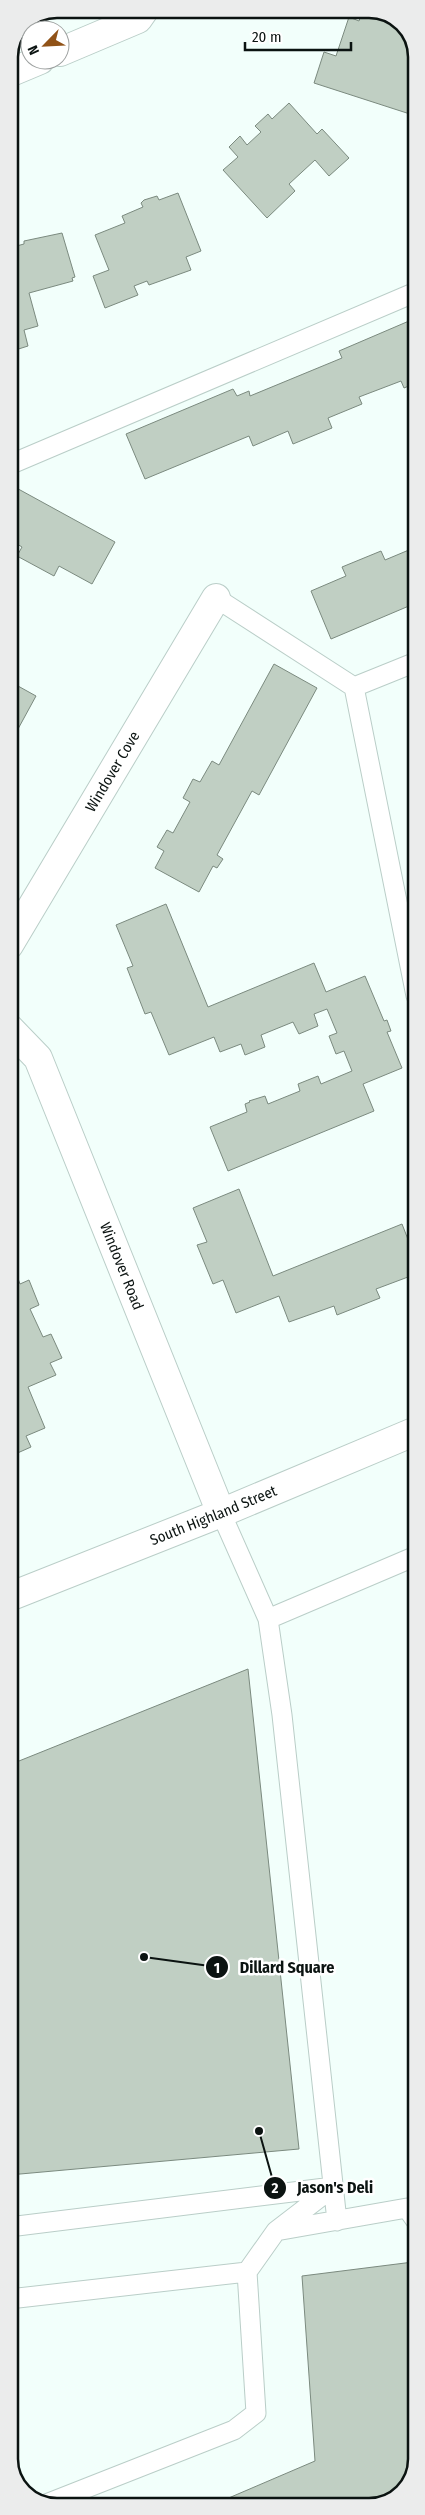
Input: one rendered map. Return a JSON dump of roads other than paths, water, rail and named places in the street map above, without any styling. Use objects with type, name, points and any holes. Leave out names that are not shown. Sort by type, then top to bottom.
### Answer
[{"type":"street","points":[[70,48],[139,18]]},
{"type":"street","name":"Windover Cove","points":[[18,930],[216,598]]},
{"type":"street","name":"Windover Road","points":[[18,1037],[38,1058],[221,1513]]},
{"type":"street","name":"South Highland Street","points":[[18,1593],[221,1513],[408,1435]]},
{"type":"lane","points":[[18,461],[407,296]]},
{"type":"lane","points":[[216,598],[354,687],[407,953]]},
{"type":"lane","points":[[354,687],[407,666]]},
{"type":"lane","points":[[221,1513],[268,1619],[282,1715],[337,2221]]},
{"type":"lane","points":[[268,1619],[408,1560]]},
{"type":"lane","points":[[18,2226],[333,2187]]},
{"type":"lane","points":[[64,2497],[234,2430],[256,2413],[247,2272],[276,2231],[333,2187]]},
{"type":"lane","points":[[276,2231],[408,2209]]},
{"type":"lane","points":[[18,2298],[247,2272]]},
{"type":"place","name":"Dillard Square","points":[[144,1957]]},
{"type":"place","name":"Jason's Deli","points":[[259,2131]]}]
